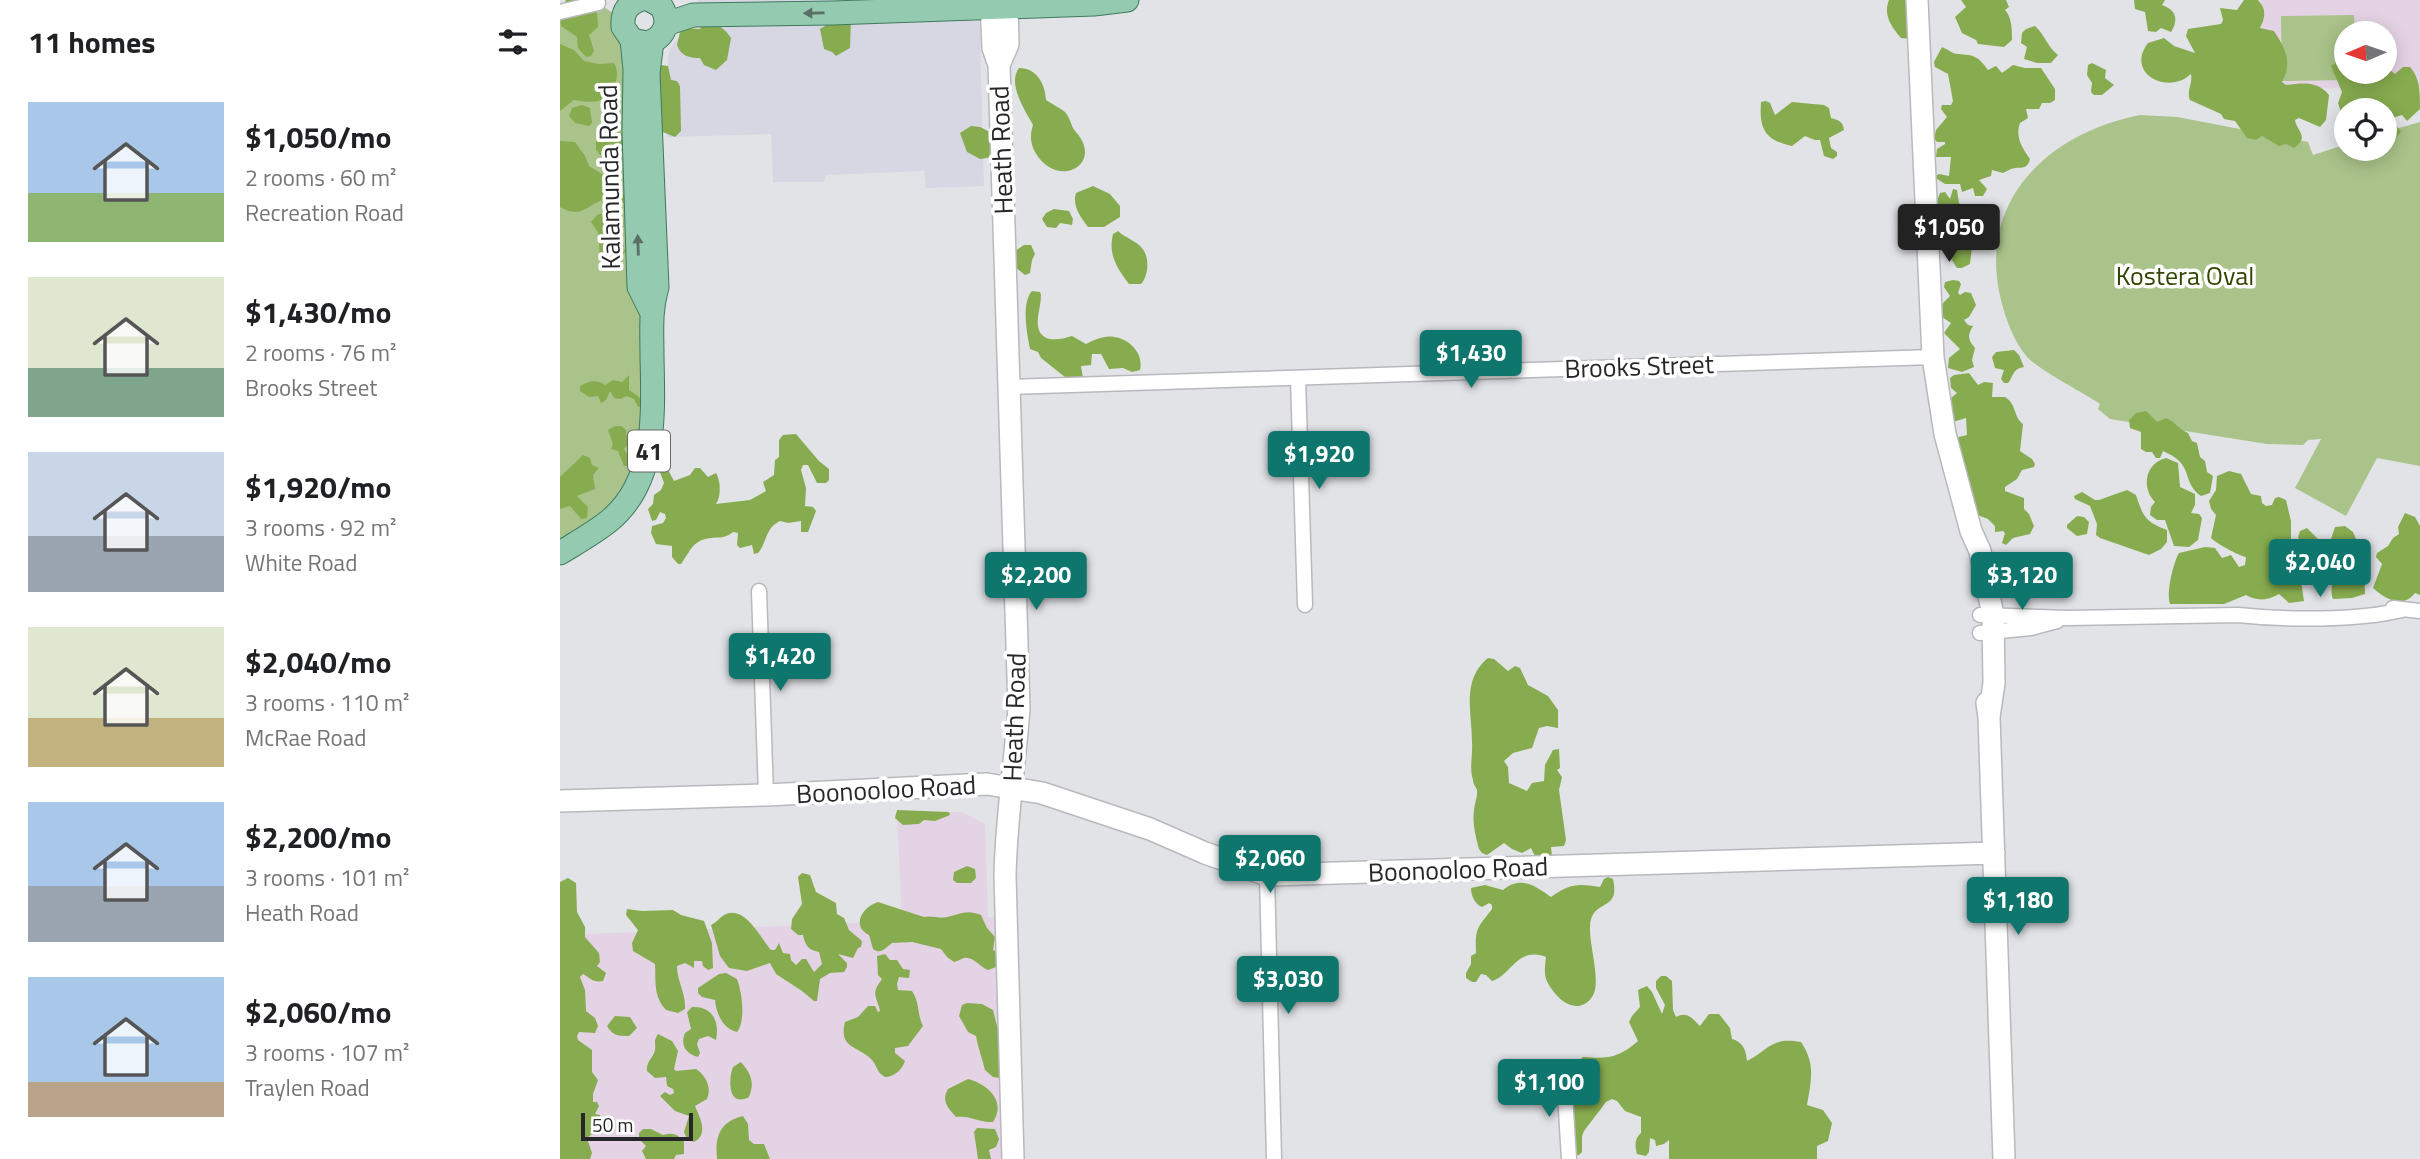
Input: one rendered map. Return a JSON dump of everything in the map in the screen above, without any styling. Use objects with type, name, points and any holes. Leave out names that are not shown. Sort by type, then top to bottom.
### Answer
[{"type":"main road","points":[[642,12],[664,11],[666,24],[693,15],[866,5],[1127,0]]},
{"type":"main road","name":"Kalamunda Road","points":[[560,553],[610,520],[634,490],[646,461],[653,419],[651,311],[657,287],[645,204],[643,131],[648,73],[642,12]]},
{"type":"street","points":[[1917,0],[1933,357],[1945,434],[1971,531],[1970,552],[1987,624],[1983,683],[1989,717],[2004,1159]]},
{"type":"street","points":[[560,12],[597,1],[642,12]]},
{"type":"street","name":"Heath Road","points":[[999,4],[1008,44],[999,65],[1019,708],[1004,876],[1013,1159]]},
{"type":"street","name":"Brooks Street","points":[[1008,387],[1933,357]]},
{"type":"street","points":[[1298,378],[1305,605]]},
{"type":"street","points":[[759,591],[766,795]]},
{"type":"street","points":[[1987,624],[2068,618],[2238,615],[2266,608],[2380,606],[2420,611]]},
{"type":"street","name":"Boonooloo Road","points":[[560,801],[766,795],[987,784],[1042,793],[1150,829],[1205,853],[1267,874],[1994,853]]},
{"type":"street","points":[[1267,874],[1274,1159]]},
{"type":"street","points":[[1564,1078],[1569,1159]]},
{"type":"shaded area","points":[[698,0],[979,0],[984,186],[926,188],[924,171],[826,175],[824,182],[773,182],[771,134],[667,137],[668,55],[674,42],[684,34],[699,32]]},
{"type":"shaded area","points":[[2261,0],[2420,0],[2420,86],[2264,90]]},
{"type":"shaded area","points":[[962,812],[985,824],[988,917],[1006,917],[1013,1159],[570,1159],[563,935],[902,921],[897,814]]},
{"type":"green space","points":[[566,0],[590,0],[596,9],[598,27],[589,35],[594,51],[591,56],[586,57],[578,48],[577,37],[561,26],[560,12]]},
{"type":"green space","points":[[1889,0],[1906,0],[1911,8],[1912,39],[1901,38],[1891,25],[1887,11]]},
{"type":"green space","points":[[1961,0],[2006,0],[2009,7],[2005,10],[2012,28],[2012,40],[2004,47],[1978,44],[1976,40],[1962,33],[1955,17],[1966,7]]},
{"type":"green space","points":[[2134,0],[2165,0],[2162,5],[2170,9],[2175,16],[2171,32],[2161,28],[2156,32],[2148,31],[2145,12],[2135,9]]},
{"type":"green space","points":[[2244,0],[2258,0],[2261,3],[2264,14],[2260,28],[2274,31],[2284,49],[2287,68],[2282,82],[2286,85],[2315,85],[2329,95],[2326,120],[2320,127],[2299,118],[2295,120],[2302,137],[2294,148],[2286,144],[2279,146],[2262,136],[2256,140],[2247,138],[2235,121],[2224,119],[2221,114],[2190,100],[2191,74],[2171,83],[2161,82],[2145,72],[2142,64],[2142,54],[2148,43],[2164,38],[2174,46],[2195,53],[2186,36],[2188,29],[2221,24],[2223,20],[2220,8],[2237,10]]},
{"type":"green space","points":[[598,3],[622,19],[652,352],[634,490],[560,553],[560,12]]},
{"type":"green space","points":[[2354,15],[2354,21],[2334,21],[2334,80],[2282,81],[2281,16]]},
{"type":"green space","points":[[851,20],[850,48],[836,56],[824,49],[820,29],[830,23]]},
{"type":"green space","points":[[703,24],[719,26],[731,38],[727,60],[716,70],[704,65],[700,58],[683,54],[677,45],[680,32],[687,28],[700,29]]},
{"type":"green space","points":[[2035,26],[2058,55],[2051,63],[2024,59],[2027,47],[2021,43],[2022,33]]},
{"type":"green space","points":[[560,44],[574,50],[584,61],[614,63],[617,74],[615,85],[608,95],[595,102],[574,100],[560,111]]},
{"type":"green space","points":[[1942,47],[1954,53],[1975,57],[1988,70],[1996,66],[2002,73],[2013,65],[2041,68],[2055,89],[2055,100],[2042,103],[2039,109],[2026,109],[2028,118],[2020,123],[2019,138],[2030,159],[2029,163],[2025,167],[2003,173],[1992,170],[1991,176],[1979,180],[1987,189],[1983,196],[1975,196],[1973,188],[1962,192],[1960,184],[1945,184],[1934,177],[1939,174],[1949,176],[1951,157],[1936,157],[1937,149],[1945,142],[1937,142],[1934,139],[1936,130],[1947,117],[1941,109],[1942,105],[1951,105],[1953,101],[1948,74],[1935,67],[1934,62]]},
{"type":"green space","points":[[2092,63],[2106,70],[2105,78],[2114,85],[2102,95],[2094,95],[2091,92],[2092,83],[2087,75],[2088,65]]},
{"type":"green space","points":[[668,66],[671,80],[677,81],[680,86],[681,131],[675,137],[660,131],[656,67]]},
{"type":"green space","points":[[2403,67],[2410,67],[2419,86],[2420,109],[2407,121],[2402,115],[2397,117],[2397,98],[2340,98],[2342,92],[2339,84],[2398,84],[2398,71]]},
{"type":"green space","points":[[1019,68],[1035,74],[1044,88],[1046,100],[1068,116],[1083,143],[1085,154],[1082,162],[1075,168],[1055,170],[1044,164],[1035,152],[1031,139],[1033,125],[1016,89],[1016,74]]},
{"type":"green space","points":[[1761,102],[1770,103],[1775,115],[1792,102],[1824,105],[1829,108],[1831,118],[1838,120],[1844,130],[1829,138],[1831,148],[1837,152],[1837,156],[1833,159],[1824,156],[1820,140],[1805,136],[1792,146],[1770,137],[1761,119]]},
{"type":"green space","points":[[582,105],[590,108],[592,123],[589,126],[575,123],[569,116],[572,108]]},
{"type":"green space","name":"Kostera Oval","points":[[2140,115],[2177,117],[2308,142],[2313,155],[2334,148],[2334,161],[2397,161],[2397,129],[2420,122],[2420,466],[2377,458],[2346,516],[2295,488],[2321,439],[2308,440],[2303,445],[2267,444],[2110,419],[2098,409],[2100,404],[2028,358],[2008,323],[2001,300],[1996,264],[1999,231],[2010,202],[2027,177],[2049,155],[2076,137],[2107,124]]},
{"type":"green space","points":[[971,126],[992,133],[994,157],[980,159],[967,152],[960,133]]},
{"type":"green space","points":[[615,129],[624,136],[622,151],[613,158],[603,158],[596,150],[596,130]]},
{"type":"green space","points":[[560,141],[575,142],[589,166],[607,177],[609,190],[624,194],[627,198],[626,204],[609,199],[575,212],[560,207]]},
{"type":"green space","points":[[1093,186],[1110,194],[1120,206],[1120,217],[1104,227],[1088,227],[1076,206],[1076,193]]},
{"type":"green space","points":[[1953,189],[1957,190],[1959,203],[1968,211],[1970,221],[1980,234],[1972,246],[1970,264],[1962,268],[1957,268],[1946,251],[1951,247],[1945,237],[1948,224],[1943,223],[1937,208],[1940,193],[1945,192],[1950,199]]},
{"type":"green space","points":[[1054,209],[1069,211],[1073,219],[1072,225],[1060,223],[1056,228],[1047,227],[1042,219]]},
{"type":"green space","points":[[606,212],[614,216],[621,215],[624,221],[621,243],[626,252],[618,257],[616,266],[609,265],[601,258],[598,233],[591,222],[597,215]]},
{"type":"green space","points":[[1118,231],[1139,245],[1146,255],[1147,271],[1141,284],[1129,284],[1115,261],[1112,242],[1113,234]]},
{"type":"green space","points":[[1024,245],[1031,245],[1035,254],[1030,273],[1025,275],[1014,266],[1015,251]]},
{"type":"green space","points":[[1953,280],[1961,284],[1958,293],[1971,293],[1976,305],[1964,320],[1973,326],[1969,338],[1975,348],[1972,360],[1974,367],[1962,372],[1948,368],[1949,358],[1960,349],[1944,333],[1951,323],[1939,315],[1943,303],[1950,296],[1944,287],[1945,282]]},
{"type":"green space","points":[[1032,291],[1040,292],[1041,295],[1038,325],[1043,336],[1059,339],[1072,336],[1086,344],[1103,337],[1120,338],[1135,348],[1140,358],[1140,370],[1132,372],[1123,368],[1109,369],[1101,354],[1092,354],[1091,365],[1081,366],[1083,378],[1070,381],[1041,358],[1038,352],[1030,349],[1026,311]]},
{"type":"green space","points":[[2014,350],[2024,367],[2015,371],[2008,383],[2004,383],[2001,379],[2004,370],[1995,368],[1992,357],[1996,352]]},
{"type":"green space","points":[[1969,373],[1978,385],[1984,382],[1993,383],[1992,397],[2005,397],[2009,400],[2023,424],[2020,451],[2035,464],[2034,467],[2022,470],[2017,479],[2005,487],[2005,491],[2024,498],[2024,509],[2034,526],[2030,534],[2013,538],[2006,545],[2002,543],[2005,533],[2003,531],[1995,532],[1995,526],[1988,519],[1969,512],[1951,439],[1967,435],[1966,418],[1953,422],[1951,398],[1957,393],[1951,388],[1950,378]]},
{"type":"green space","points":[[629,375],[629,390],[638,396],[642,406],[638,407],[634,399],[626,396],[621,399],[614,398],[610,391],[606,400],[601,403],[598,396],[589,397],[580,391],[580,386],[587,383],[596,381],[605,385],[613,380],[622,382]]},
{"type":"green space","points":[[2146,411],[2157,422],[2166,418],[2188,433],[2192,441],[2197,443],[2207,472],[2213,476],[2210,493],[2201,496],[2195,490],[2184,467],[2173,456],[2163,451],[2160,458],[2156,458],[2152,452],[2141,449],[2141,432],[2130,428],[2129,420],[2136,413]]},
{"type":"green space","points":[[615,426],[626,430],[628,445],[624,449],[631,460],[630,466],[624,466],[618,451],[611,449],[613,444],[608,430]]},
{"type":"green space","points":[[796,434],[829,469],[829,480],[826,483],[817,483],[808,465],[803,465],[801,470],[806,488],[805,506],[813,507],[816,511],[808,532],[801,532],[801,521],[780,521],[771,528],[761,549],[754,554],[752,545],[740,548],[737,545],[738,533],[705,539],[694,546],[681,564],[672,557],[672,546],[656,544],[651,533],[652,526],[663,523],[666,518],[665,514],[660,512],[656,520],[652,521],[648,509],[653,504],[654,495],[661,490],[664,483],[658,467],[660,464],[665,464],[674,481],[690,475],[695,468],[700,468],[708,477],[716,473],[720,489],[716,504],[750,500],[766,491],[763,482],[774,475],[775,460],[779,457],[779,440],[783,435]]},
{"type":"green space","points":[[583,455],[599,468],[593,475],[595,489],[577,496],[588,507],[587,518],[581,519],[570,506],[560,509],[560,477]]},
{"type":"green space","points":[[2166,458],[2178,463],[2180,487],[2195,494],[2195,505],[2191,513],[2199,514],[2202,518],[2198,540],[2189,547],[2174,546],[2165,520],[2157,520],[2150,515],[2155,502],[2148,490],[2147,477],[2153,465]]},
{"type":"green space","points":[[2229,471],[2241,474],[2251,494],[2261,496],[2262,503],[2266,506],[2272,505],[2275,498],[2286,500],[2291,521],[2287,564],[2301,581],[2304,601],[2289,603],[2279,594],[2262,599],[2246,595],[2224,604],[2170,604],[2171,578],[2179,553],[2205,547],[2215,548],[2222,558],[2231,555],[2239,567],[2245,565],[2246,557],[2211,538],[2216,515],[2209,501],[2216,490],[2217,476]]},
{"type":"green space","points":[[2127,490],[2136,495],[2146,518],[2167,530],[2167,542],[2161,549],[2149,555],[2096,535],[2097,524],[2090,506],[2074,496],[2082,492],[2099,500]]},
{"type":"green space","points":[[2405,513],[2415,517],[2420,526],[2420,595],[2415,593],[2405,601],[2394,601],[2373,588],[2382,564],[2376,557],[2377,553],[2399,534],[2398,527]]},
{"type":"green space","points":[[2077,516],[2084,517],[2089,522],[2087,534],[2077,536],[2067,528]]},
{"type":"green space","points":[[2345,526],[2353,532],[2360,548],[2355,553],[2364,563],[2365,594],[2333,599],[2329,567],[2334,553],[2330,542],[2335,527]]},
{"type":"green space","points":[[2307,528],[2318,539],[2320,547],[2317,556],[2308,553],[2304,556],[2306,573],[2298,565],[2303,548],[2298,537],[2300,531]]},
{"type":"green space","points":[[1488,658],[1494,659],[1508,671],[1515,666],[1520,668],[1528,685],[1548,696],[1558,710],[1558,728],[1539,728],[1532,748],[1513,753],[1504,761],[1508,767],[1509,783],[1527,791],[1532,783],[1544,781],[1545,765],[1553,750],[1559,749],[1560,768],[1557,770],[1562,777],[1559,790],[1566,840],[1564,846],[1551,847],[1552,857],[1537,860],[1531,848],[1522,853],[1504,843],[1487,855],[1479,849],[1474,820],[1477,790],[1471,771],[1470,698],[1474,676]]},
{"type":"green space","points":[[897,810],[949,812],[950,815],[935,821],[924,820],[919,824],[903,825],[895,818]]},
{"type":"green space","points":[[967,866],[975,869],[976,878],[971,883],[957,883],[953,880],[954,872]]},
{"type":"green space","points":[[802,873],[810,875],[816,892],[836,903],[837,914],[844,918],[849,930],[862,941],[853,958],[838,954],[847,963],[847,967],[844,972],[830,973],[820,979],[817,1001],[776,974],[770,963],[747,971],[729,968],[720,956],[711,925],[724,915],[738,914],[751,923],[771,950],[775,950],[779,943],[783,953],[790,954],[796,965],[806,959],[814,972],[822,964],[819,952],[806,944],[803,935],[798,935],[791,929],[792,919],[802,904],[798,877]]},
{"type":"green space","points":[[1608,877],[1613,879],[1613,897],[1595,912],[1590,927],[1596,983],[1592,997],[1586,1003],[1572,1005],[1559,998],[1546,979],[1546,957],[1528,955],[1521,958],[1492,981],[1481,974],[1476,982],[1466,978],[1471,956],[1476,953],[1478,928],[1492,909],[1489,903],[1482,907],[1477,904],[1471,888],[1485,885],[1503,890],[1522,883],[1534,886],[1551,897],[1574,886],[1600,887]]},
{"type":"green space","points":[[568,878],[576,883],[577,912],[585,927],[585,937],[599,953],[600,962],[597,966],[606,973],[603,981],[594,981],[583,974],[580,977],[585,990],[586,1011],[595,1018],[598,1026],[595,1033],[579,1032],[577,1036],[578,1040],[592,1050],[592,1072],[598,1080],[593,1102],[597,1102],[599,1106],[595,1114],[600,1117],[593,1123],[596,1131],[587,1138],[592,1153],[590,1159],[560,1159],[560,882]]},
{"type":"green space","points":[[878,902],[924,917],[944,917],[968,912],[981,915],[995,937],[993,950],[1000,953],[999,966],[988,970],[967,958],[954,962],[941,949],[912,942],[892,943],[883,950],[876,951],[860,922],[863,912]]},
{"type":"green space","points":[[627,909],[673,910],[704,921],[712,943],[713,968],[708,970],[702,961],[694,961],[694,968],[685,963],[677,966],[685,1003],[685,1009],[678,1013],[666,1010],[659,999],[655,964],[633,951],[632,943],[638,930],[626,915]]},
{"type":"green space","points":[[885,954],[890,960],[897,960],[903,969],[910,970],[909,978],[899,977],[898,990],[912,991],[923,1026],[908,1046],[895,1048],[895,1053],[905,1061],[892,1076],[885,1077],[867,1055],[847,1042],[844,1031],[845,1022],[858,1017],[868,1006],[875,1006],[878,1012],[880,1011],[875,995],[882,979],[878,975],[877,956]]},
{"type":"green space","points":[[726,973],[737,979],[740,991],[742,1021],[737,1032],[728,1028],[721,1020],[715,1000],[702,997],[698,993],[698,988],[719,974]]},
{"type":"green space","points":[[1661,976],[1672,981],[1673,1010],[1676,1017],[1686,1015],[1700,1026],[1709,1014],[1719,1014],[1730,1028],[1732,1039],[1743,1047],[1747,1061],[1771,1045],[1783,1041],[1801,1042],[1811,1065],[1807,1105],[1823,1110],[1832,1123],[1828,1141],[1817,1146],[1817,1159],[1669,1159],[1669,1140],[1656,1146],[1655,1140],[1650,1138],[1646,1156],[1637,1154],[1636,1143],[1641,1133],[1641,1117],[1625,1111],[1612,1099],[1606,1102],[1584,1131],[1582,1152],[1574,1155],[1561,1100],[1546,1094],[1539,1087],[1525,1085],[1519,1078],[1520,1066],[1555,1066],[1567,1072],[1583,1057],[1606,1057],[1625,1051],[1638,1041],[1629,1022],[1640,1007],[1638,990],[1647,986],[1662,1014],[1665,1005],[1656,988],[1656,981]]},
{"type":"green space","points":[[982,1004],[993,1010],[1000,1038],[1000,1078],[993,1077],[985,1070],[976,1036],[968,1032],[959,1016],[962,1005]]},
{"type":"green space","points":[[692,1007],[709,1012],[717,1027],[716,1040],[708,1036],[699,1039],[698,1057],[687,1051],[683,1042],[685,1033],[691,1029],[687,1012]]},
{"type":"green space","points":[[615,1016],[630,1017],[637,1028],[629,1036],[614,1034],[607,1026]]},
{"type":"green space","points":[[658,1034],[672,1041],[678,1051],[674,1069],[676,1071],[696,1069],[707,1082],[707,1099],[695,1106],[702,1130],[699,1139],[694,1142],[686,1137],[684,1132],[689,1116],[675,1111],[660,1096],[665,1092],[670,1095],[674,1093],[673,1089],[667,1086],[666,1077],[655,1078],[647,1071]]},
{"type":"green space","points":[[741,1062],[750,1074],[751,1092],[749,1097],[737,1099],[731,1091],[730,1079],[733,1067]]},
{"type":"green space","points":[[968,1079],[993,1094],[998,1107],[993,1122],[956,1117],[948,1107],[945,1097],[948,1089]]},
{"type":"green space","points":[[743,1116],[748,1124],[749,1140],[754,1144],[764,1144],[770,1159],[717,1159],[720,1131],[729,1122]]},
{"type":"green space","points":[[977,1128],[995,1129],[999,1139],[996,1147],[989,1150],[991,1159],[978,1159],[974,1132]]},
{"type":"green space","points":[[643,1129],[651,1129],[663,1135],[677,1135],[684,1142],[684,1154],[676,1155],[674,1159],[646,1159],[642,1151],[646,1146],[639,1139],[639,1133]]}]
